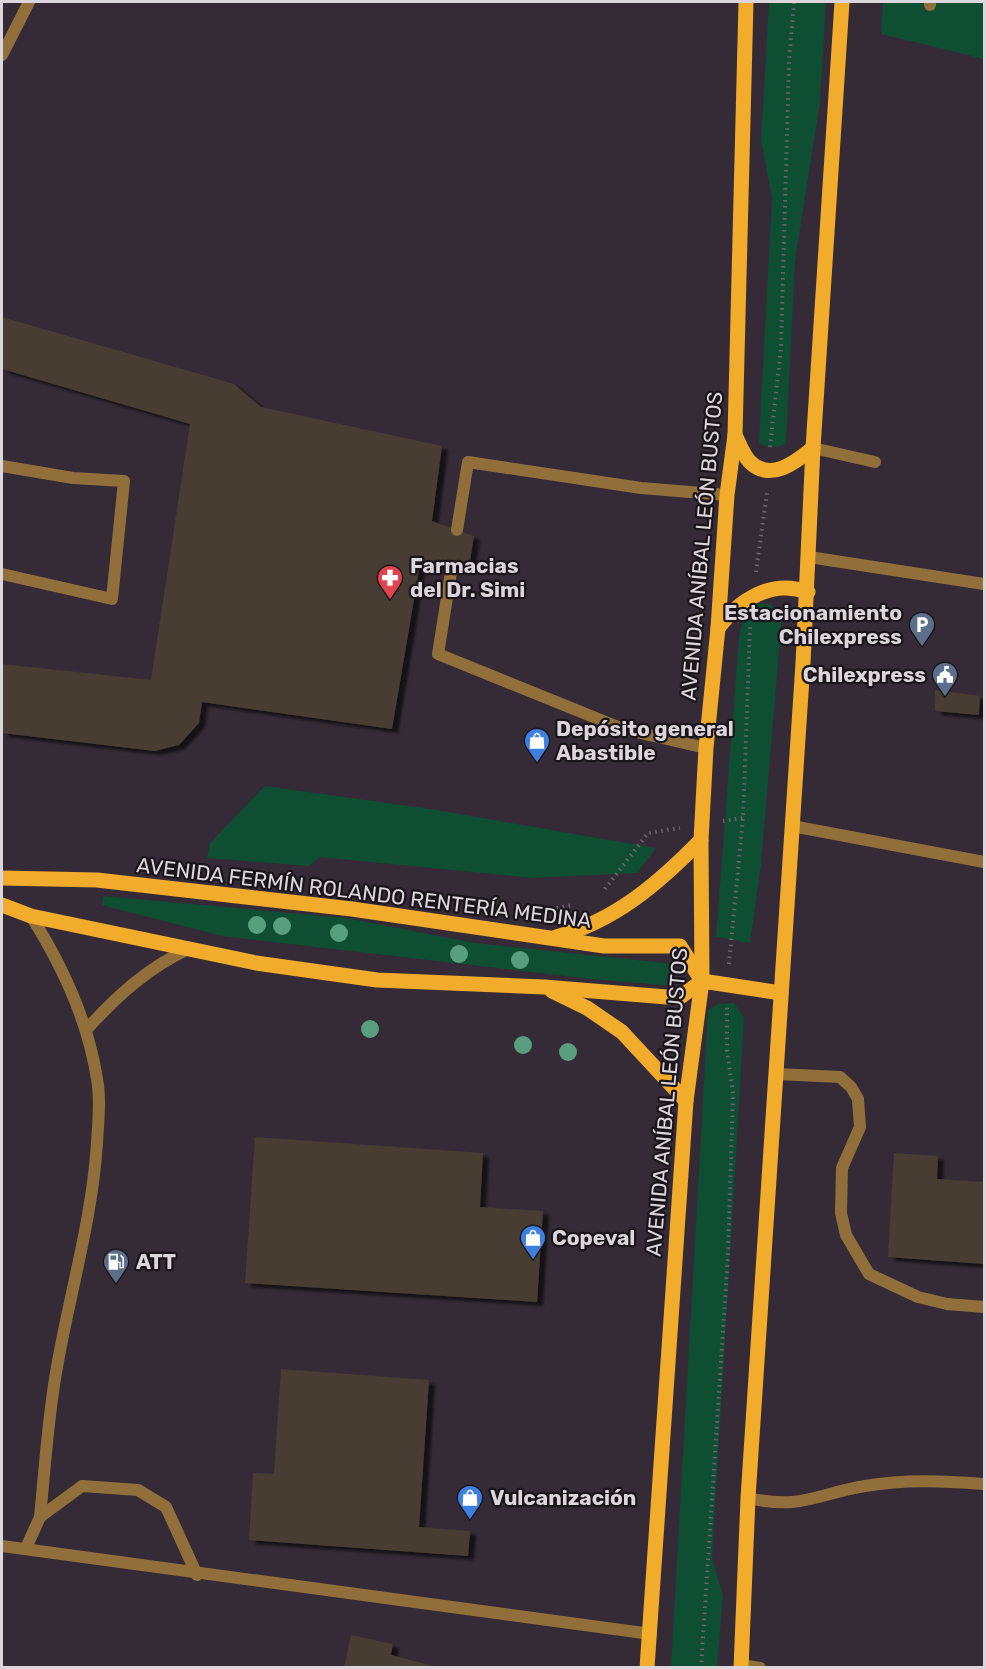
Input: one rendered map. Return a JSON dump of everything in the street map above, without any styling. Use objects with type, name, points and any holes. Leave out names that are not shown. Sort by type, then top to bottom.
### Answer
[{"type":"main road","name":"AVENIDA ANÍBAL LEÓN BUSTOS","points":[[647,1668],[686,1101],[702,981],[701,840],[706,748],[718,628],[727,495],[735,435],[746,2]]},
{"type":"main road","points":[[741,1666],[748,1498],[807,592],[813,448],[842,2]]},
{"type":"main road","points":[[735,435],[750,462],[770,471],[789,466],[813,448]]},
{"type":"main road","points":[[718,628],[733,610],[753,594],[792,586],[807,592]]},
{"type":"main road","points":[[548,939],[597,922],[643,895],[701,840]]},
{"type":"main road","name":"AVENIDA FERMÍN ROLANDO RENTERÍA MEDINA","points":[[2,878],[97,880],[352,909],[604,946],[680,946],[702,981]]},
{"type":"main road","points":[[2,904],[31,916],[256,963],[376,980],[544,987],[679,998],[702,981],[781,993]]},
{"type":"main road","points":[[544,987],[587,1008],[622,1032],[686,1101]]},
{"type":"street","points":[[2,55],[29,2]]},
{"type":"street","points":[[813,448],[875,462]]},
{"type":"street","points":[[457,530],[468,462],[641,488],[727,495]]},
{"type":"street","points":[[2,466],[73,478],[124,481],[112,599],[2,574]]},
{"type":"street","points":[[808,557],[984,584]]},
{"type":"street","points":[[452,566],[438,654],[623,729],[706,748]]},
{"type":"street","points":[[792,826],[984,862]]},
{"type":"street","points":[[26,1548],[40,1517],[57,1367],[88,1226],[95,1178],[98,1081],[86,1030],[53,950],[31,916]]},
{"type":"street","points":[[86,1030],[121,991],[147,971],[190,948]]},
{"type":"street","points":[[776,1074],[840,1077],[851,1087],[858,1099],[860,1126],[842,1168],[840,1202],[846,1235],[869,1274],[918,1297],[947,1304],[984,1307]]},
{"type":"street","points":[[748,1498],[792,1504],[813,1501],[863,1486],[894,1482],[984,1484]]},
{"type":"street","points":[[40,1517],[82,1486],[138,1490],[166,1507],[197,1575]]},
{"type":"street","points":[[2,1546],[197,1575],[651,1634]]},
{"type":"street","points":[[741,1666],[760,1668]]},
{"type":"path","points":[[701,1668],[728,1254],[733,1093],[727,1050],[728,984],[743,818],[747,660],[753,594],[770,471],[781,348],[789,62],[794,2]]},
{"type":"path","points":[[603,891],[648,833],[743,818]]},
{"type":"path","points":[[529,910],[540,911],[574,904]]},
{"type":"green space","points":[[769,2],[826,2],[820,102],[795,261],[786,443],[772,447],[759,442],[772,198],[761,140]]},
{"type":"green space","points":[[883,2],[984,2],[984,59],[881,34]]},
{"type":"green space","points":[[758,603],[771,605],[782,616],[761,864],[750,943],[716,937],[739,637],[745,611]]},
{"type":"green space","points":[[265,786],[430,809],[656,848],[637,873],[532,878],[320,857],[309,866],[207,858],[210,843]]},
{"type":"green space","points":[[103,896],[346,918],[475,943],[674,964],[673,986],[591,979],[222,936],[102,905]]},
{"type":"green space","points":[[734,1003],[744,1018],[712,1558],[723,1596],[717,1667],[671,1667],[708,1010],[718,1004]]},
{"type":"building","points":[[2,317],[234,384],[261,407],[442,446],[432,521],[474,536],[469,567],[420,564],[392,729],[202,702],[199,723],[179,745],[155,751],[2,733],[2,664],[151,680],[190,424],[2,369]]},
{"type":"building","points":[[935,690],[980,696],[979,715],[935,711]]},
{"type":"building","points":[[255,1137],[483,1153],[480,1207],[543,1211],[537,1302],[245,1283]]},
{"type":"building","points":[[894,1153],[938,1156],[937,1179],[984,1182],[984,1264],[888,1257]]},
{"type":"building","points":[[281,1369],[429,1380],[419,1527],[470,1531],[468,1556],[249,1540],[253,1473],[274,1474]]},
{"type":"building","points":[[351,1635],[393,1644],[391,1655],[442,1668],[344,1668]]},
{"type":"place","name":"Farmacias del Dr. Simi","points":[[390,601]]},
{"type":"place","name":"Estacionamiento Chilexpress","points":[[922,648]]},
{"type":"place","name":"Chilexpress","points":[[945,698]]},
{"type":"place","name":"Depósito general Abastible","points":[[537,764]]},
{"type":"place","name":"Copeval","points":[[533,1261]]},
{"type":"place","name":"ATT","points":[[116,1285]]},
{"type":"place","name":"Vulcanización","points":[[470,1521]]}]
